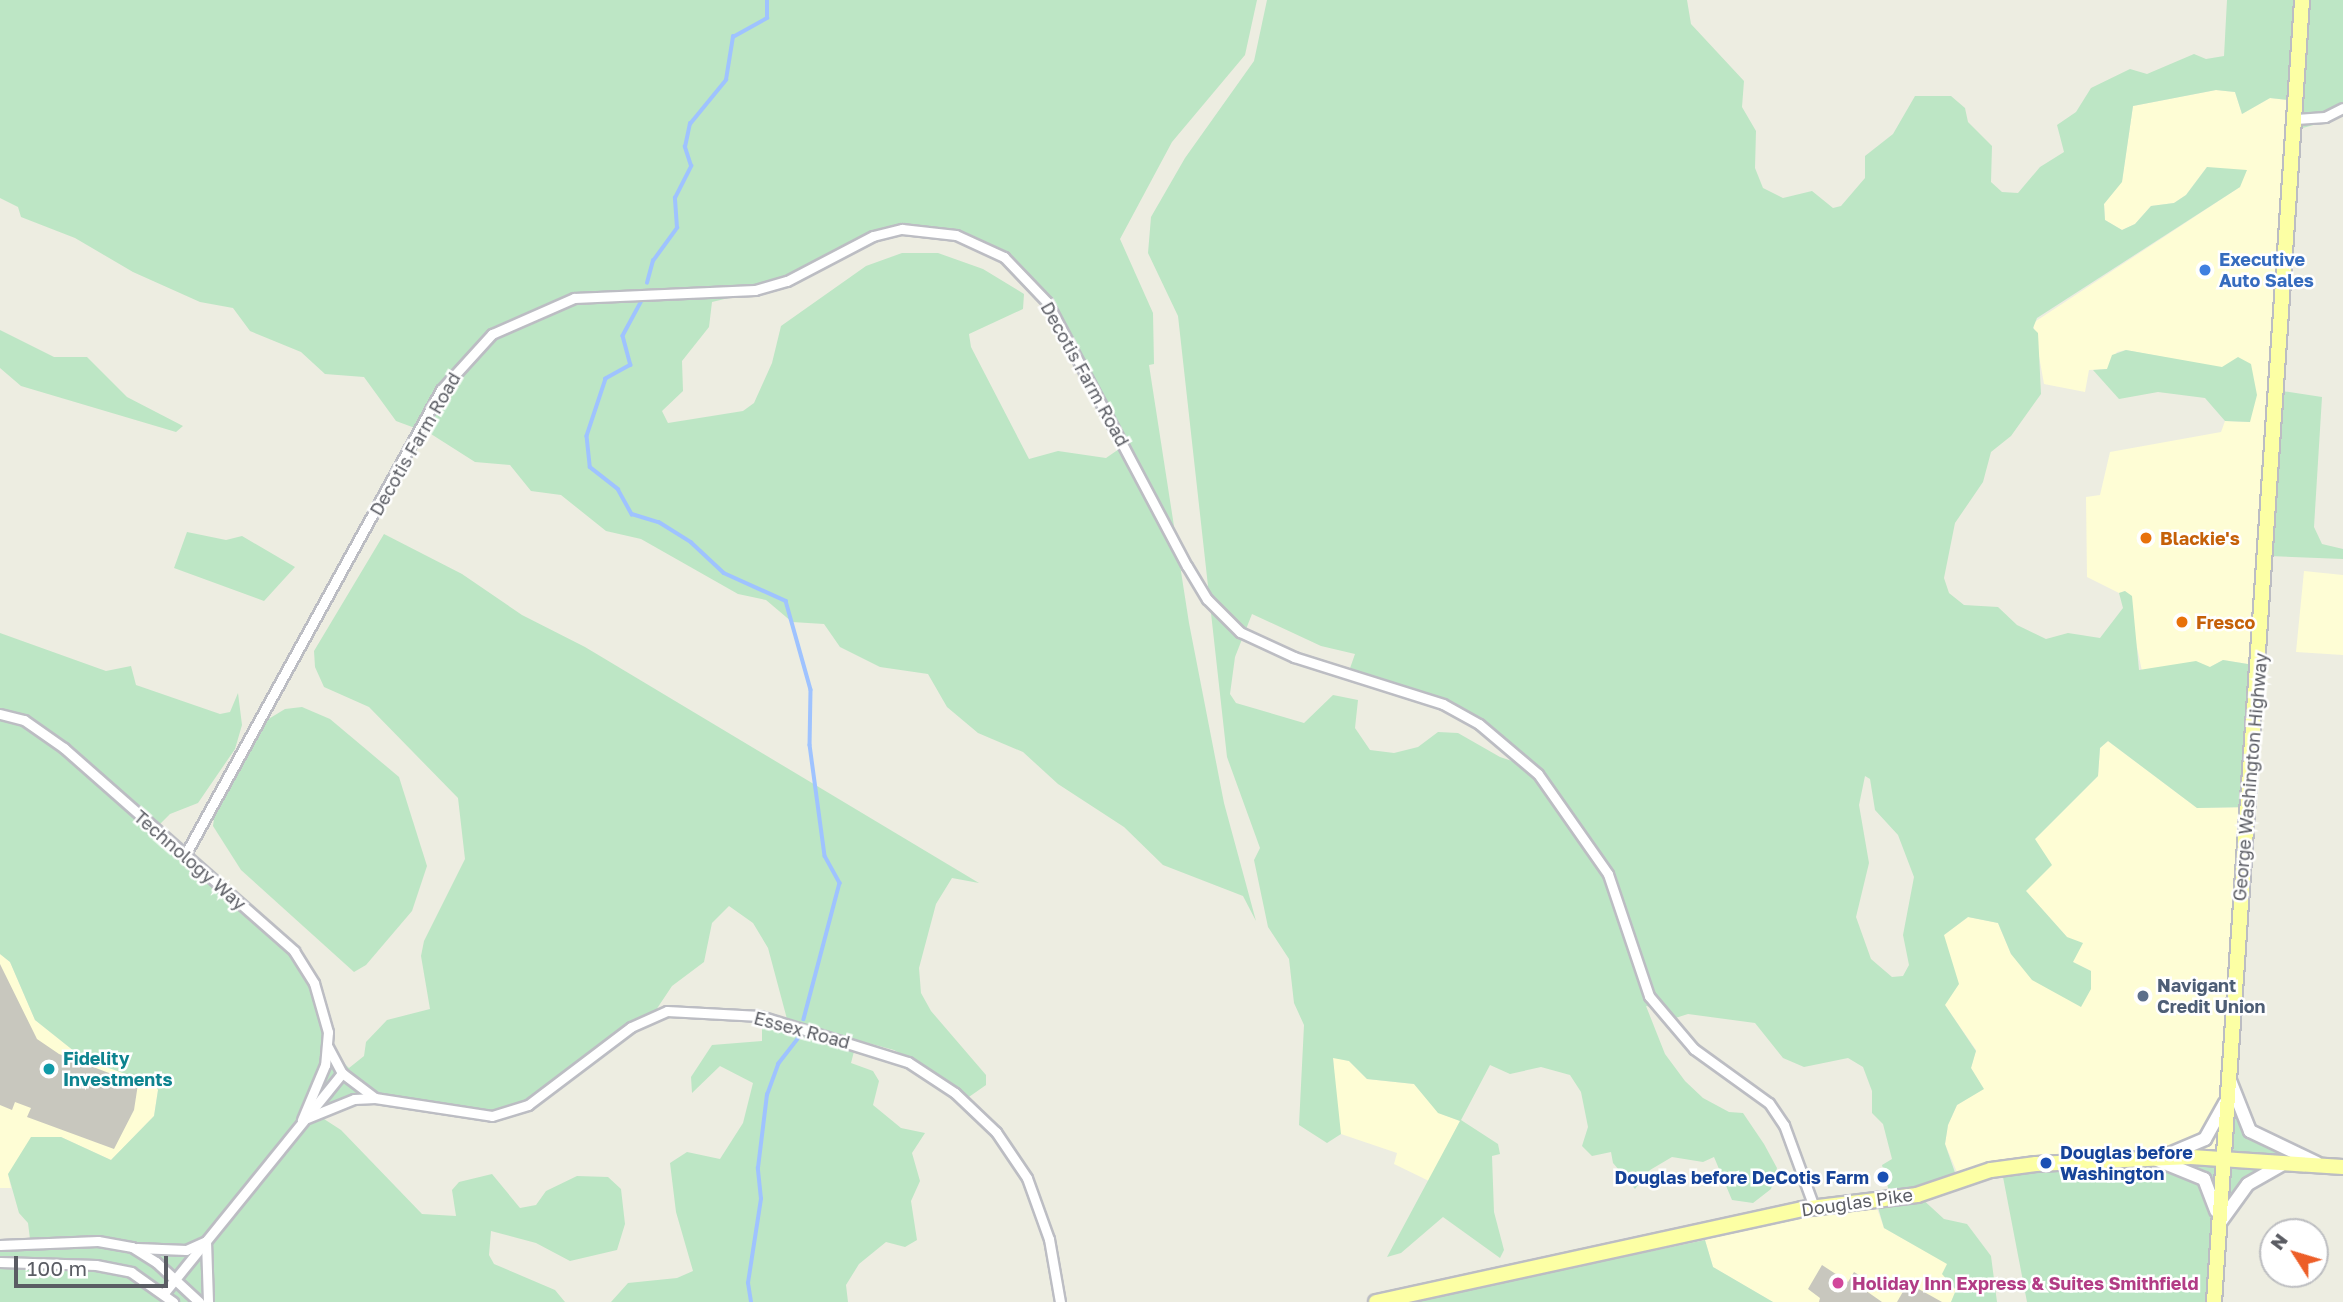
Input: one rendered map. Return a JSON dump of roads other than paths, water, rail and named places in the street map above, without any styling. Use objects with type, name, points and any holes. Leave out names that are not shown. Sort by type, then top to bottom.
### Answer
[{"type":"main road","name":"George Washington Highway","points":[[2214,1302],[2302,0]]},
{"type":"main road","points":[[2150,1158],[2188,1149],[2212,1132],[2227,1100],[2229,1078]]},
{"type":"main road","points":[[2229,1078],[2250,1131],[2280,1149],[2324,1166]]},
{"type":"main road","points":[[2150,1158],[2204,1179],[2219,1224]]},
{"type":"main road","name":"Douglas Pike","points":[[1376,1302],[1814,1207],[1917,1195],[1991,1170],[2150,1158],[2223,1158],[2343,1167]]},
{"type":"main road","points":[[2219,1224],[2248,1184],[2285,1163]]},
{"type":"street","points":[[2296,119],[2325,117],[2343,108]]},
{"type":"street","name":"Decotis Farm Road","points":[[185,855],[442,390],[492,334],[574,298],[755,290],[787,281],[873,236],[902,229],[956,235],[1004,257],[1047,302],[1187,566],[1207,599],[1240,632],[1294,657],[1443,704],[1479,724],[1538,774],[1608,874],[1649,996],[1694,1049],[1769,1103],[1784,1125],[1814,1207]]},
{"type":"street","name":"Technology Way","points":[[0,713],[24,720],[64,748],[293,951],[320,999],[328,1047]]},
{"type":"street","name":"Essex Road","points":[[328,1047],[342,1073],[375,1098],[459,1114],[492,1116],[528,1105],[631,1027],[667,1011],[760,1016],[908,1062],[955,1093],[996,1132],[1027,1178],[1049,1239],[1060,1302]]},
{"type":"street","points":[[302,1120],[328,1047]]},
{"type":"street","points":[[163,1293],[342,1073]]},
{"type":"street","points":[[302,1120],[354,1099],[375,1098]]},
{"type":"street","points":[[0,1245],[98,1241],[132,1247],[186,1250],[206,1241]]},
{"type":"street","points":[[206,1241],[208,1302]]},
{"type":"street","points":[[132,1247],[176,1279],[199,1302]]},
{"type":"street","points":[[0,1262],[96,1265],[131,1272],[173,1302]]},
{"type":"waterway","points":[[647,283],[653,261],[677,228],[675,198],[691,166],[685,147],[690,124],[726,80],[733,37],[767,18],[767,0]]},
{"type":"waterway","points":[[643,299],[623,336],[631,365],[606,379],[587,436],[590,467],[618,489],[632,514],[659,522],[691,542],[724,573],[786,601],[811,690],[810,745],[825,856],[840,883],[804,1019]]},
{"type":"waterway","points":[[751,1302],[748,1283],[761,1199],[758,1168],[767,1095],[778,1064],[800,1036]]},
{"type":"place","name":"Executive Auto Sales","points":[[2205,270]]},
{"type":"place","name":"Blackie's","points":[[2146,538]]},
{"type":"place","name":"Fresco","points":[[2182,622]]},
{"type":"place","name":"Navigant Credit Union","points":[[2143,996]]},
{"type":"place","name":"Fidelity Investments","points":[[49,1069]]},
{"type":"place","name":"Douglas before Washington","points":[[2046,1163]]},
{"type":"place","name":"Douglas before DeCotis Farm","points":[[1883,1177]]},
{"type":"place","name":"Holiday Inn Express & Suites Smithfield","points":[[1838,1283]]}]
